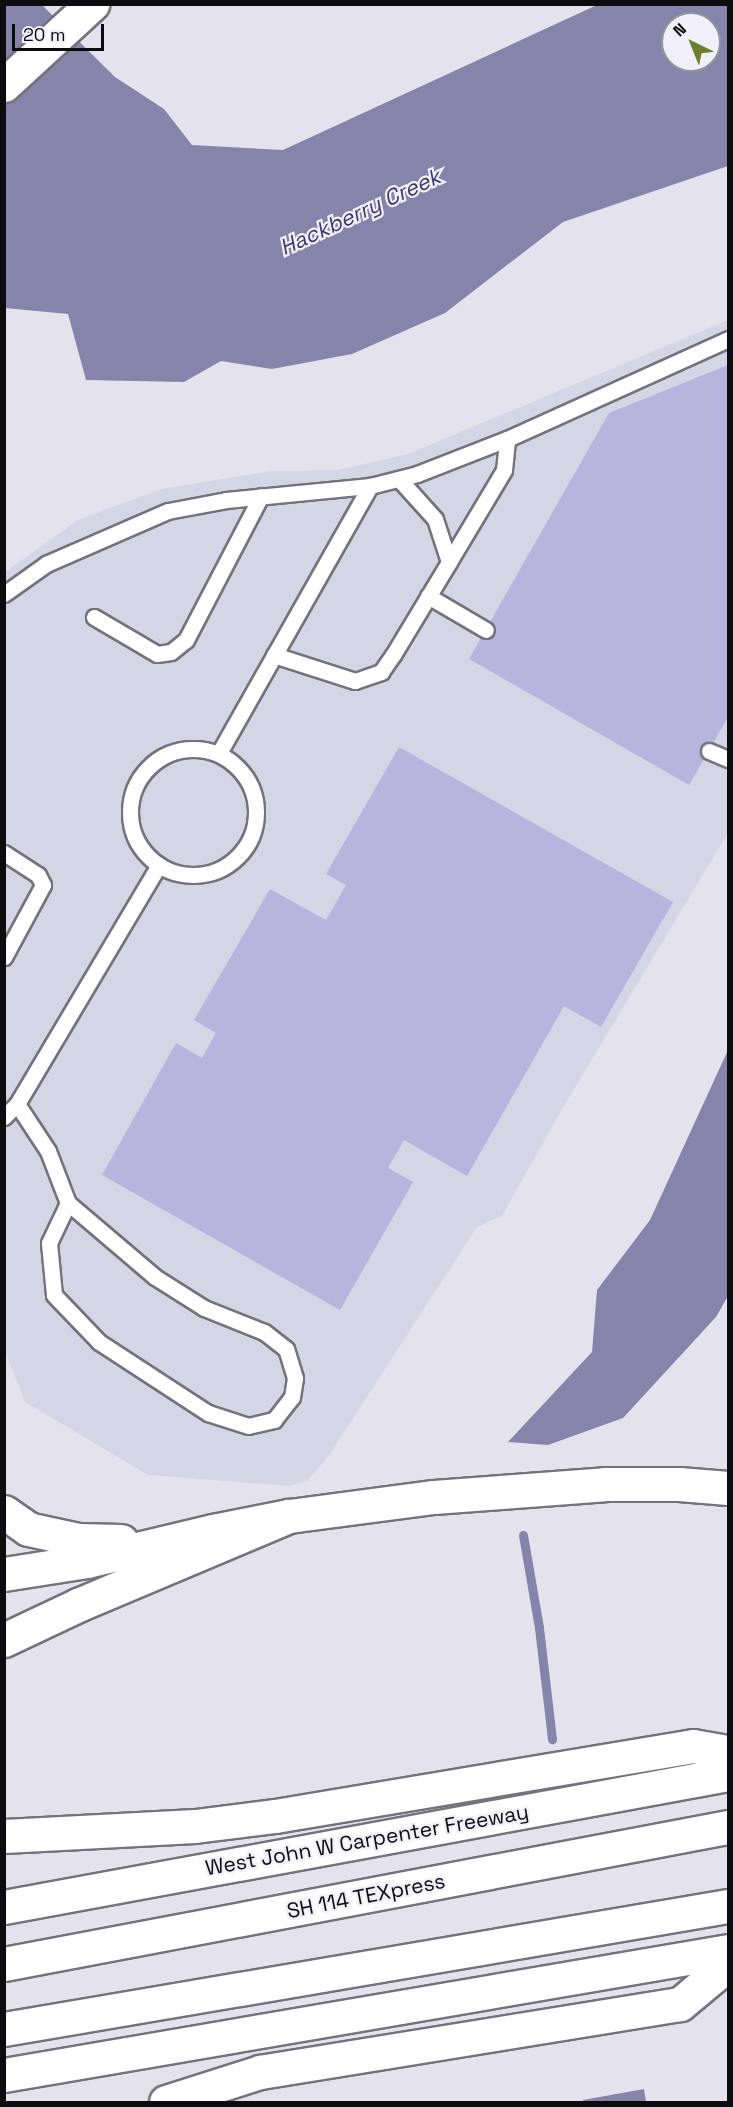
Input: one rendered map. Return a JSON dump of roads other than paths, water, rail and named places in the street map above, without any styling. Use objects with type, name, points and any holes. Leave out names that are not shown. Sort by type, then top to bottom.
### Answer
[{"type":"main road","points":[[4,85],[92,4]]},
{"type":"main road","points":[[4,1574],[87,1561],[289,1516],[435,1497],[564,1486],[679,1484],[729,1488]]},
{"type":"main road","points":[[4,1512],[28,1529],[78,1540],[165,1542]]},
{"type":"main road","points":[[4,1640],[78,1605],[289,1516]]},
{"type":"main road","points":[[4,1836],[195,1826],[275,1816],[693,1746],[729,1752]]},
{"type":"main road","name":"West John W Carpenter Freeway","points":[[4,1907],[729,1774]]},
{"type":"main road","name":"SH 114 TEXpress","points":[[4,1964],[729,1827]]},
{"type":"main road","points":[[4,2029],[729,1906]]},
{"type":"main road","points":[[4,2074],[729,1951]]},
{"type":"main road","points":[[166,2103],[260,2072],[680,2004],[729,1964]]},
{"type":"lane","points":[[4,594],[46,564],[103,537],[168,511],[261,496],[369,486],[399,479],[507,440],[729,339]]},
{"type":"lane","points":[[274,655],[355,681],[381,672],[504,470],[507,440]]},
{"type":"lane","points":[[399,479],[435,519],[449,562]]},
{"type":"lane","points":[[219,753],[369,486]]},
{"type":"lane","points":[[94,617],[158,654],[171,652],[186,640],[261,496]]},
{"type":"lane","points":[[428,596],[486,630]]},
{"type":"lane","points":[[199,748],[219,753],[236,765],[249,782],[255,801],[255,822],[248,842],[236,858],[218,870],[198,875],[177,873],[159,865],[142,851],[133,833],[129,812],[132,791],[142,772],[158,758],[178,750],[199,748]]},
{"type":"lane","points":[[709,751],[729,759]]},
{"type":"lane","points":[[4,853],[38,875],[43,885],[4,957]]},
{"type":"lane","points":[[4,1117],[159,865]]},
{"type":"lane","points":[[10,1105],[48,1151],[68,1203],[155,1277],[204,1308],[264,1332],[286,1349],[295,1378],[292,1397],[274,1420],[248,1426],[208,1413],[99,1342],[54,1295],[49,1243],[68,1203]]},
{"type":"water","name":"Hackberry Creek","points":[[5,5],[42,5],[115,77],[164,109],[192,145],[283,150],[597,5],[728,5],[728,166],[563,222],[445,313],[352,354],[272,369],[221,361],[184,382],[86,380],[68,314],[5,308]]},
{"type":"water","points":[[728,1050],[728,1296],[716,1317],[623,1418],[548,1445],[508,1442],[592,1352],[597,1290],[650,1220]]},
{"type":"water","points":[[644,2089],[646,2102],[583,2102],[583,2100]]},
{"type":"waterway","points":[[523,1535],[539,1628],[552,1739]]}]
